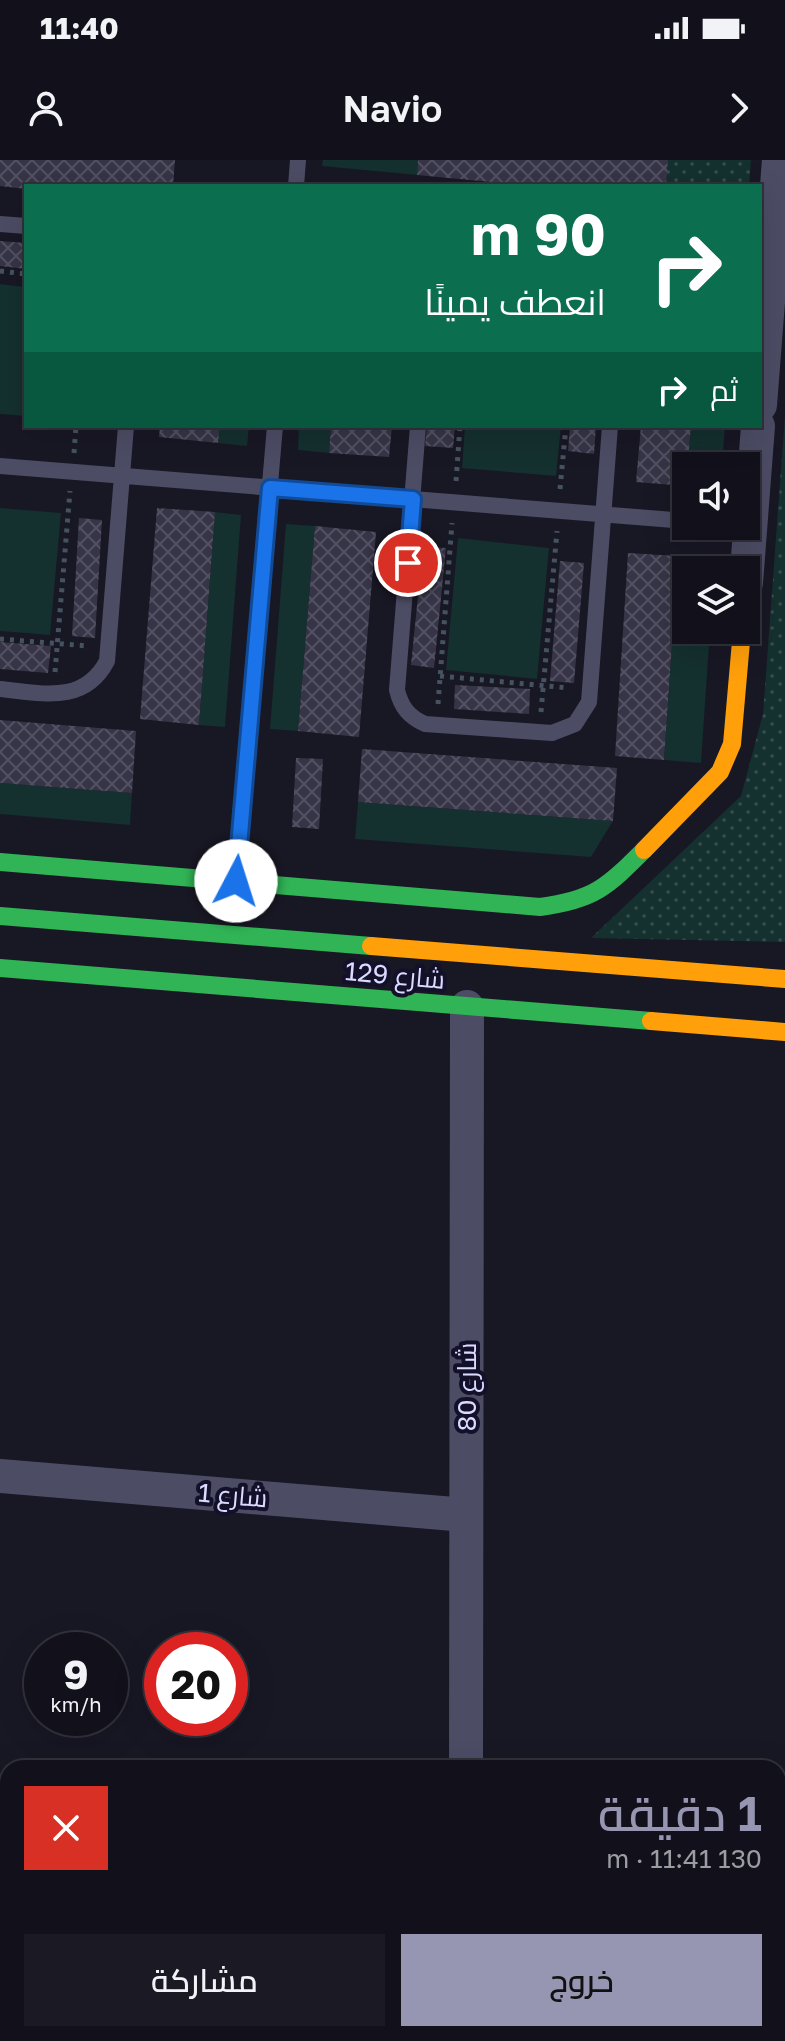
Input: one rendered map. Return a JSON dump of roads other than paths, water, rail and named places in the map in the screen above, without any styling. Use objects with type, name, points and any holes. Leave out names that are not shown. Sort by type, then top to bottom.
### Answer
[{"type":"street","points":[[762,379],[779,160]]},
{"type":"street","points":[[755,452],[758,428]]},
{"type":"street","points":[[0,862],[540,907],[559,906],[594,894],[610,884],[720,772],[732,744],[741,644]]},
{"type":"street","name":"شارع 129","points":[[0,916],[785,979]]},
{"type":"street","name":"شارع 129","points":[[0,968],[785,1032]]},
{"type":"street","name":"شارع 80","points":[[466,1760],[467,1007]]},
{"type":"street","name":"شارع 1","points":[[0,1476],[466,1515]]},
{"type":"lane","points":[[296,184],[298,160]]},
{"type":"lane","points":[[0,224],[24,226]]},
{"type":"lane","points":[[0,689],[67,694],[92,684],[107,661],[126,428]]},
{"type":"lane","points":[[236,881],[275,428]]},
{"type":"lane","points":[[418,428],[397,690],[400,701],[414,719],[436,725],[539,732],[564,731],[575,724],[584,714],[590,690],[610,428]]},
{"type":"lane","points":[[0,466],[672,520]]}]
